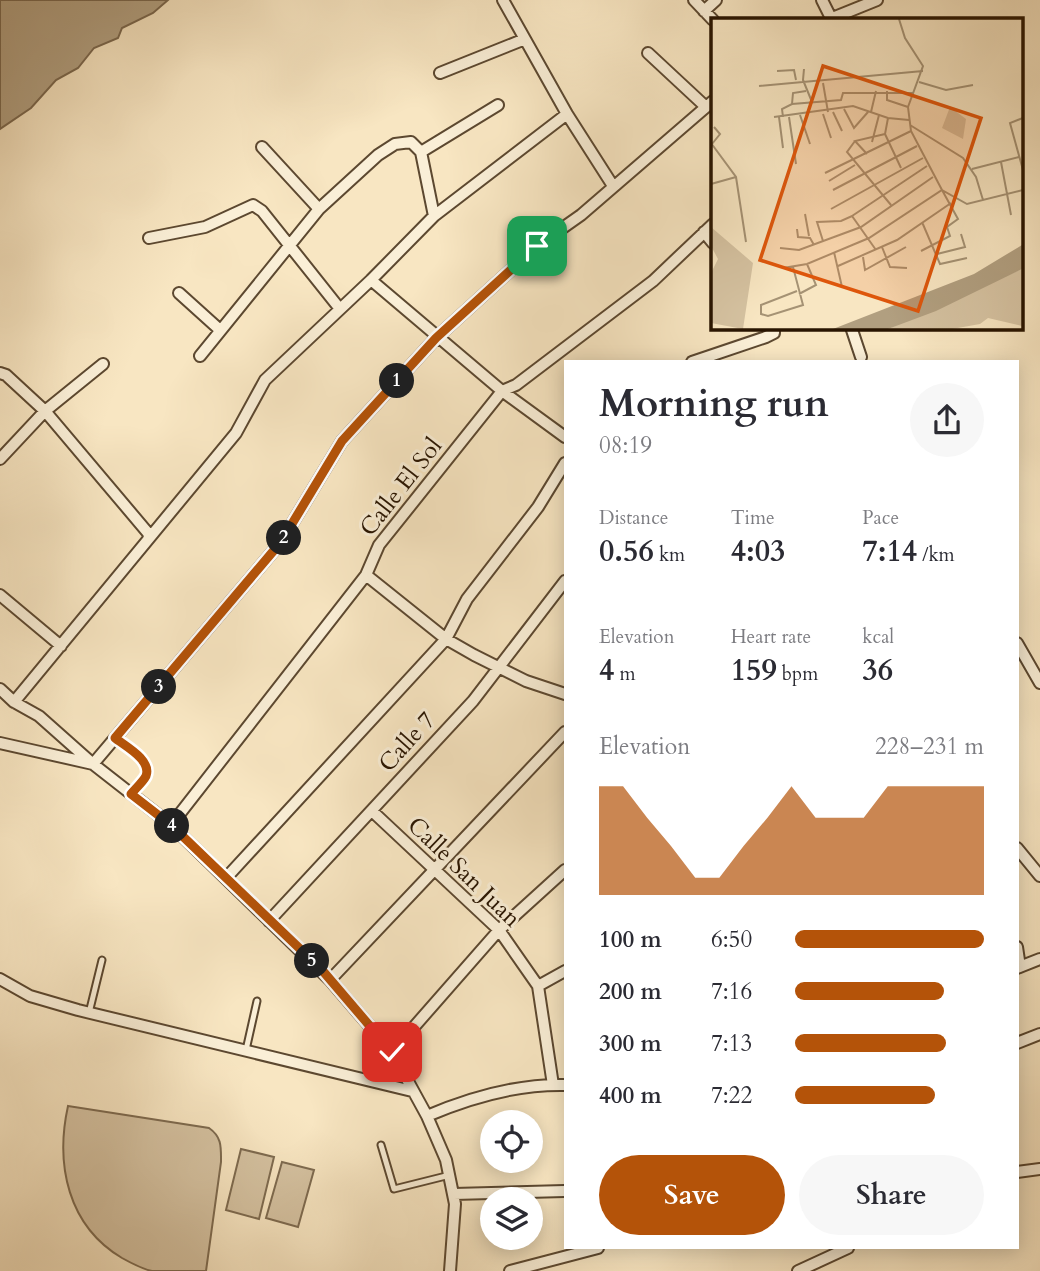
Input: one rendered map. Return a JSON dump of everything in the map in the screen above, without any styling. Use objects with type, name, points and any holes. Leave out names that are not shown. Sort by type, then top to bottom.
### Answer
[{"type":"street","points":[[503,0],[567,114],[612,186]]},
{"type":"street","points":[[694,0],[709,16],[716,0]]},
{"type":"street","points":[[822,0],[831,18]]},
{"type":"street","points":[[833,18],[877,0]]},
{"type":"street","points":[[440,73],[525,39]]},
{"type":"street","points":[[93,764],[281,542],[342,441],[436,338],[537,246],[581,215],[709,104],[648,53]]},
{"type":"street","points":[[421,152],[498,105]]},
{"type":"street","points":[[14,702],[236,433],[265,380],[434,216],[567,114]]},
{"type":"street","points":[[200,356],[319,209],[377,155],[396,144],[411,142],[421,152],[434,216]]},
{"type":"street","points":[[262,147],[319,209]]},
{"type":"street","points":[[149,238],[205,227],[253,205],[262,211],[340,309]]},
{"type":"street","name":"Calle El Sol","points":[[171,825],[366,575],[379,545],[502,391],[516,385],[653,281],[708,228]]},
{"type":"street","points":[[371,280],[436,338],[564,436]]},
{"type":"street","points":[[179,293],[220,330]]},
{"type":"street","points":[[698,360],[766,337],[774,333],[774,329]]},
{"type":"street","points":[[852,329],[861,358]]},
{"type":"street","points":[[0,459],[46,411],[103,364]]},
{"type":"street","points":[[0,373],[6,375],[46,411],[149,537]]},
{"type":"street","points":[[226,878],[446,639],[467,599],[538,507],[564,465]]},
{"type":"street","points":[[366,575],[446,639],[526,681],[564,694]]},
{"type":"street","name":"Calle 7","points":[[269,921],[473,701],[564,582]]},
{"type":"street","points":[[0,595],[61,646]]},
{"type":"street","points":[[1019,646],[1040,683]]},
{"type":"street","points":[[0,689],[14,702],[39,716],[93,764],[171,825],[330,980],[392,1052],[427,1116],[450,1175],[454,1194],[450,1271]]},
{"type":"street","points":[[330,980],[564,733]]},
{"type":"street","points":[[0,743],[93,764]]},
{"type":"street","name":"Calle San Juan","points":[[372,811],[499,930],[538,986],[553,1085]]},
{"type":"street","points":[[1019,850],[1040,876]]},
{"type":"street","points":[[392,1052],[499,930],[564,871]]},
{"type":"street","points":[[1019,967],[1040,959]]},
{"type":"street","points":[[538,986],[564,972]]},
{"type":"street","points":[[0,979],[30,996],[89,1013],[412,1091]]},
{"type":"street","points":[[1019,1042],[1039,1037]]},
{"type":"street","points":[[427,1116],[458,1103],[524,1088],[564,1086]]},
{"type":"street","points":[[1019,1172],[1040,1169]]},
{"type":"street","points":[[454,1194],[564,1191]]},
{"type":"street","points":[[510,1271],[594,1249]]},
{"type":"street","points":[[798,1271],[846,1249]]},
{"type":"lane","points":[[115,738],[140,758],[146,771],[145,777],[131,794]]},
{"type":"lane","points":[[89,1013],[102,960]]},
{"type":"lane","points":[[246,1050],[257,1001]]},
{"type":"lane","points":[[381,1145],[394,1189],[450,1175]]},
{"type":"shaded area","points":[[0,0],[168,0],[153,13],[122,28],[118,38],[94,48],[78,68],[56,80],[31,108],[0,129]]},
{"type":"shaded area","points":[[68,1106],[209,1128],[216,1135],[221,1147],[221,1162],[206,1271],[144,1269],[104,1245],[89,1229],[70,1192],[65,1172],[64,1128]]},
{"type":"shaded area","points":[[241,1149],[274,1157],[259,1219],[226,1210]]},
{"type":"shaded area","points":[[282,1162],[314,1170],[298,1227],[266,1218]]},
{"type":"route","points":[[392,1052],[322,970],[171,825],[131,794],[145,777],[144,764],[115,738],[281,542],[342,441],[436,338],[537,246]]}]
